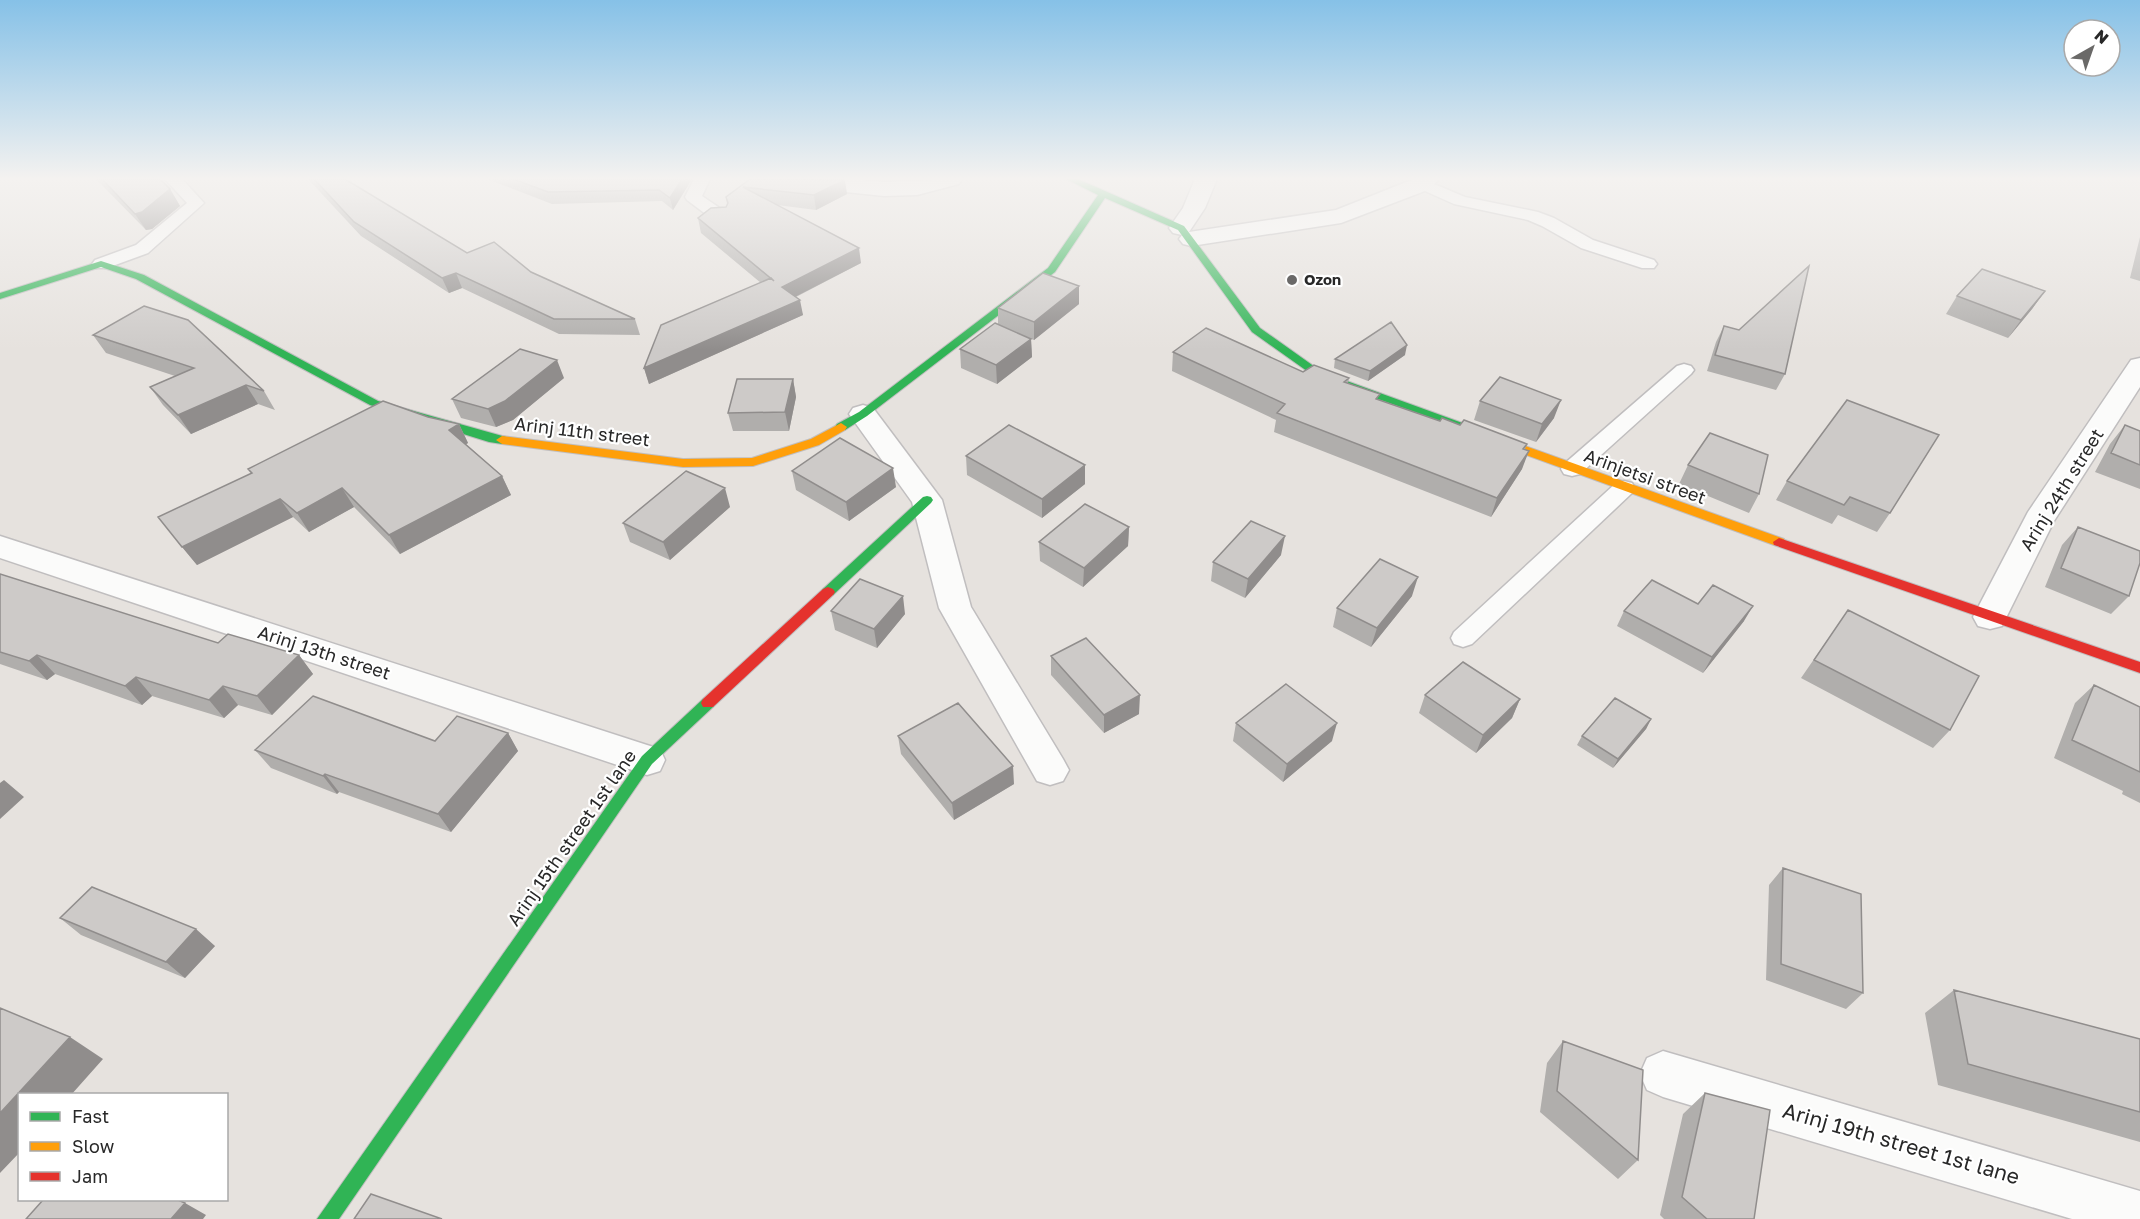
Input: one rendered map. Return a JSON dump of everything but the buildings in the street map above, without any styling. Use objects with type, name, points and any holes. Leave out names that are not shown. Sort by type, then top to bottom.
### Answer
[{"type":"street","name":"Arinj 11th street","points":[[100,264],[140,277],[374,404],[489,438],[683,463],[753,462],[815,442],[862,414],[1052,270],[1075,236]]},
{"type":"street","name":"Arinjetsi street","points":[[1187,236],[1256,330],[1318,374],[1624,488],[2140,669]]},
{"type":"street","points":[[0,296],[100,264]]},
{"type":"street","name":"Arinj 24th street","points":[[1990,618],[2039,519],[2140,366]]},
{"type":"street","points":[[862,414],[927,500],[955,608],[1050,770]]},
{"type":"street","name":"Arinj 15th street 1st lane","points":[[327,1219],[647,760],[927,500]]},
{"type":"street","name":"Arinj 13th street","points":[[0,547],[647,760]]},
{"type":"street","name":"Arinj 19th street 1st lane","points":[[1663,1074],[2140,1215]]},
{"type":"lane","points":[[100,264],[142,249],[157,236]]},
{"type":"lane","points":[[1573,236],[1587,244],[1648,264]]},
{"type":"lane","points":[[1572,469],[1684,370]]},
{"type":"lane","points":[[1462,638],[1624,488]]},
{"type":"traffic: fast","points":[[841,427],[863,414],[1052,270],[1075,236]]},
{"type":"traffic: fast","points":[[1187,236],[1256,330],[1318,374],[1464,428]]},
{"type":"traffic: fast","points":[[0,296],[101,264],[140,277],[374,403],[502,440]]},
{"type":"traffic: fast","points":[[828,592],[927,500]]},
{"type":"traffic: fast","points":[[327,1219],[647,760],[708,703]]},
{"type":"traffic: slow","points":[[502,440],[683,463],[753,462],[815,442],[841,427]]},
{"type":"traffic: slow","points":[[1464,428],[1779,542]]},
{"type":"traffic: jam","points":[[1779,542],[2140,668]]},
{"type":"traffic: jam","points":[[708,703],[828,592]]},
{"type":"place","name":"Ozon","points":[[1292,280]]}]
